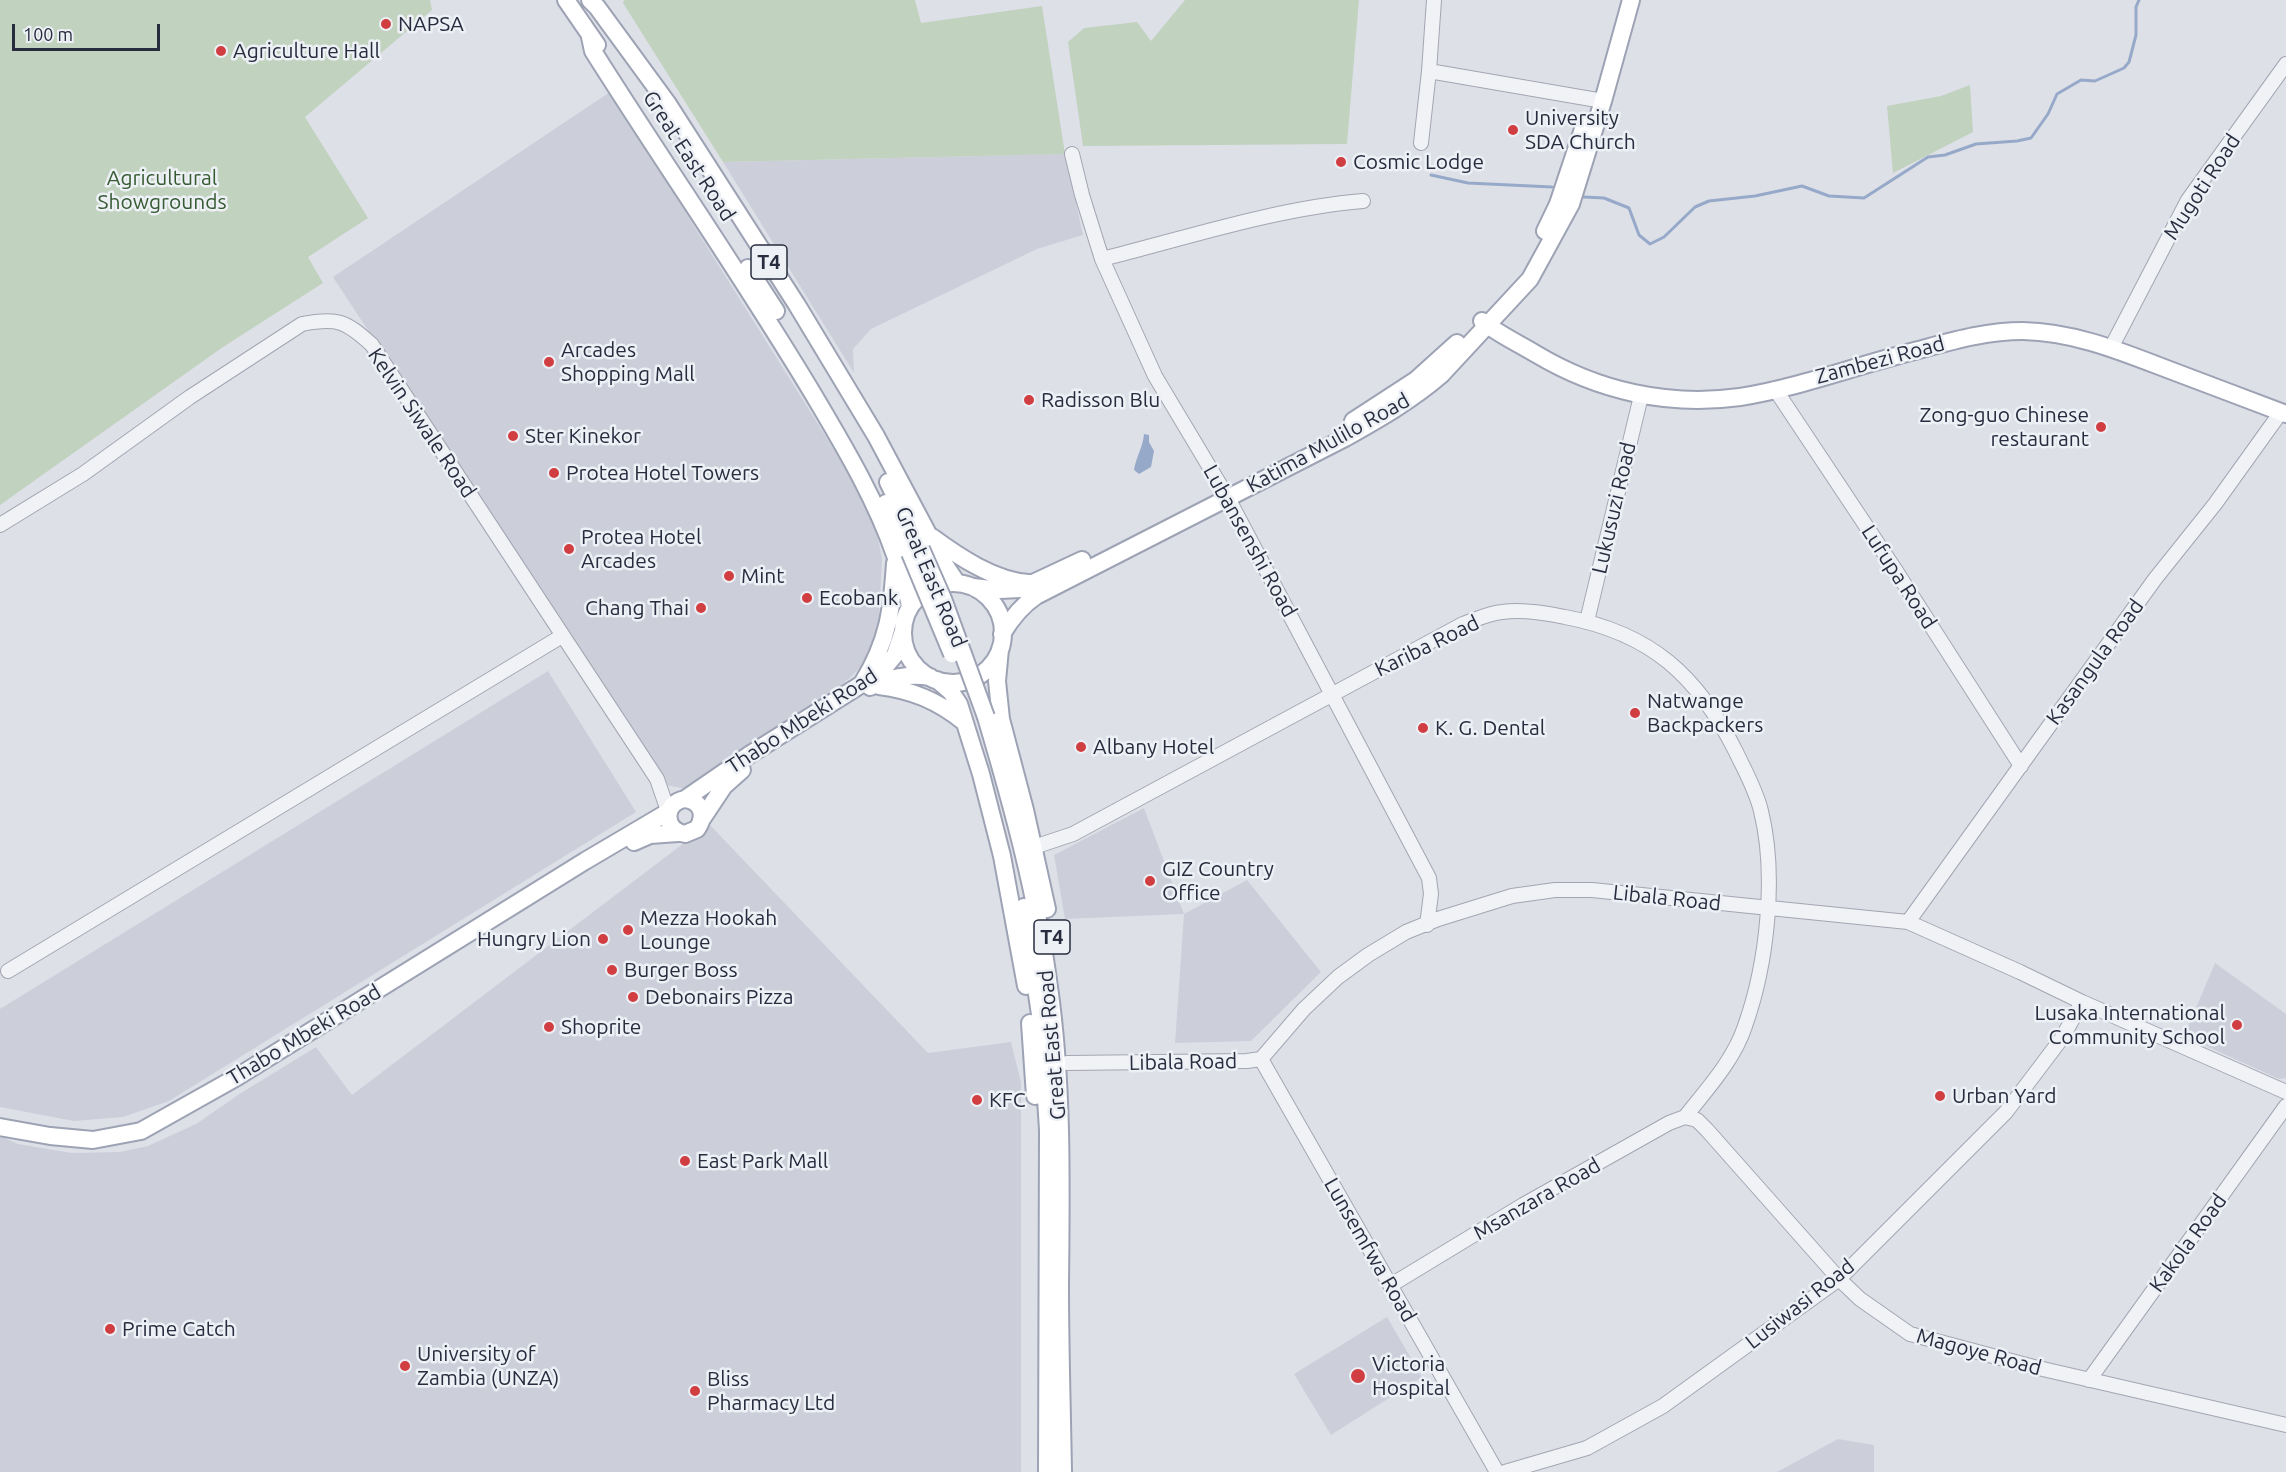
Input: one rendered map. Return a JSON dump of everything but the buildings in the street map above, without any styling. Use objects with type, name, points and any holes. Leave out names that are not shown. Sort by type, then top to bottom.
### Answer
[{"type":"main road","name":"Great East Road","points":[[566,0],[785,326],[914,549],[943,562],[965,585]]},
{"type":"main road","name":"Great East Road","points":[[589,0],[795,321],[866,441],[914,549],[936,615],[976,720],[1012,853],[1029,933],[1037,989],[1045,1065],[1061,1347],[1063,1472]]},
{"type":"main road","name":"Katima Mulilo Road","points":[[965,585],[1011,591],[1033,584],[1385,415],[1425,389],[1441,375],[1484,323],[1530,279],[1571,204],[1598,100],[1620,0]]},
{"type":"main road","name":"Katima Mulilo Road","points":[[1598,100],[1630,0]]},
{"type":"main road","name":"Zambezi Road","points":[[1484,323],[1553,364],[1580,377],[1641,396],[1675,399],[1740,397],[1951,341],[1996,332],[2046,332],[2111,348],[2284,410]]},
{"type":"main road","name":"Katima Mulilo Road","points":[[1001,642],[1014,615],[1025,603],[1225,493]]},
{"type":"main road","name":"Great East Road","points":[[910,607],[905,583],[914,549]]},
{"type":"main road","points":[[976,720],[921,695],[897,688],[868,684],[884,640],[894,587],[914,549],[960,557],[1012,581],[1033,584]]},
{"type":"main road","points":[[948,583],[965,585],[987,596],[997,610],[1001,642],[991,664],[978,675],[962,682],[933,679],[922,672],[906,650],[903,631],[910,607],[915,599],[930,588],[948,583]]},
{"type":"main road","name":"Thabo Mbeki Road","points":[[585,861],[650,835],[692,832],[697,829],[724,786],[740,772],[868,684],[889,664],[895,655],[903,631]]},
{"type":"main road","name":"Great East Road","points":[[1001,642],[997,681],[1001,719],[1034,847],[1051,930],[1067,1063],[1069,1190],[1054,1231],[1047,1472]]},
{"type":"main road","name":"Thabo Mbeki Road","points":[[0,1127],[50,1136],[93,1140],[141,1131],[237,1077],[668,811],[676,801],[683,799],[749,755],[868,684],[919,675],[933,679]]},
{"type":"main road","name":"Great East Road","points":[[933,679],[951,692],[976,720]]},
{"type":"main road","points":[[683,799],[696,802],[702,813],[702,819]]},
{"type":"main road","points":[[668,811],[668,822],[678,832]]},
{"type":"street","points":[[1421,143],[1434,0]]},
{"type":"street","name":"Mugoti Road","points":[[2111,348],[2188,200],[2286,64]]},
{"type":"street","points":[[1429,71],[1598,100]]},
{"type":"street","name":"Lubansenshi Road","points":[[1072,154],[1102,259],[1155,376],[1225,493],[1429,878],[1431,894],[1427,925]]},
{"type":"street","points":[[1102,259],[1237,224],[1334,204],[1363,201]]},
{"type":"street","name":"Kelvin Siwale Road","points":[[0,525],[83,474],[190,397],[302,324],[321,320],[339,320],[354,328],[372,345],[657,779],[668,811]]},
{"type":"street","name":"Lufupa Road","points":[[1775,389],[2021,765]]},
{"type":"street","name":"Lukusuzi Road","points":[[1587,621],[1641,396]]},
{"type":"street","name":"Kasangula Road","points":[[1908,922],[2155,579],[2215,504],[2284,410]]},
{"type":"street","name":"Kariba Road","points":[[1034,847],[1073,834],[1463,624],[1502,612],[1551,614],[1587,621],[1635,639],[1666,659],[1692,683],[1719,720],[1755,791],[1761,811],[1768,865],[1767,909],[1761,967],[1745,1029],[1722,1070],[1685,1117]]},
{"type":"street","points":[[8,971],[562,636]]},
{"type":"street","name":"Kelvin Siwale Road","points":[[657,779],[683,799]]},
{"type":"street","name":"Libala Road","points":[[1067,1063],[1261,1059],[1304,1010],[1338,977],[1406,932],[1512,897],[1555,890],[1592,890],[1908,922],[2286,1092]]},
{"type":"street","name":"Lusiwasi Road","points":[[1505,1472],[1587,1448],[1663,1406],[1839,1279],[2006,1112],[2062,1038],[2082,1002]]},
{"type":"street","name":"Lunsemfwa Road","points":[[1261,1059],[1497,1472]]},
{"type":"street","name":"Kakola Road","points":[[2090,1380],[2286,1106]]},
{"type":"street","name":"Magoye Road","points":[[1685,1117],[1697,1120],[1707,1130],[1839,1279],[1860,1299],[1910,1334],[2090,1380],[2286,1425]]},
{"type":"street","name":"Msanzara Road","points":[[1392,1285],[1523,1205],[1670,1123],[1685,1117]]},
{"type":"shaded area","points":[[610,92],[845,467],[877,533],[882,559],[879,620],[874,641],[863,664],[826,698],[691,790],[666,785],[333,277]]},
{"type":"shaded area","points":[[1065,154],[1083,235],[1037,249],[871,329],[853,349],[854,373],[723,162]]},
{"type":"shaded area","points":[[548,671],[636,812],[169,1101],[123,1117],[74,1121],[0,1107],[0,1009]]},
{"type":"shaded area","points":[[1144,808],[1184,914],[1065,919],[1054,855]]},
{"type":"shaded area","points":[[709,824],[928,1053],[1011,1042],[1021,1082],[1021,1472],[0,1472],[0,1136],[18,1144],[72,1153],[120,1152],[148,1146],[196,1124],[316,1047],[352,1095]]},
{"type":"shaded area","points":[[1247,880],[1321,972],[1251,1041],[1175,1043],[1184,914]]},
{"type":"shaded area","name":"Lusaka International Community School","points":[[2215,963],[2286,1014],[2286,1078],[2279,1079],[2184,1036]]},
{"type":"shaded area","name":"Victoria Hospital","points":[[1387,1317],[1422,1377],[1331,1435],[1294,1374]]},
{"type":"shaded area","points":[[1838,1439],[1874,1445],[1874,1472],[1777,1472]]},
{"type":"green space","name":"Agricultural Showgrounds","points":[[0,0],[430,0],[432,10],[305,117],[368,218],[308,257],[323,283],[223,347],[0,505]]},
{"type":"green space","points":[[624,0],[915,0],[921,23],[1042,6],[1065,154],[723,162],[623,3]]},
{"type":"green space","points":[[1185,0],[1359,0],[1347,144],[1083,146],[1068,42],[1084,28],[1137,22],[1151,41]]},
{"type":"green space","points":[[1970,85],[1973,132],[1893,173],[1887,106],[1941,96]]},
{"type":"water","points":[[1144,434],[1149,435],[1149,442],[1154,451],[1151,467],[1139,474],[1134,470]]},
{"type":"waterway","points":[[1584,197],[1604,198],[1629,208],[1639,235],[1650,244],[1664,237],[1695,207],[1709,201],[1755,196],[1802,186],[1829,196],[1864,198],[1928,157],[1945,155],[1976,144],[2031,138],[2048,114],[2057,94],[2081,80],[2095,81],[2124,68],[2129,62],[2136,35],[2136,7],[2139,0]]},
{"type":"waterway","points":[[1431,175],[1468,183],[1552,187]]},
{"type":"place","name":"NAPSA","points":[[386,24]]},
{"type":"place","name":"Agriculture Hall","points":[[221,51]]},
{"type":"place","name":"University SDA Church","points":[[1513,130]]},
{"type":"place","name":"Cosmic Lodge","points":[[1341,162]]},
{"type":"place","name":"Arcades Shopping Mall","points":[[549,362]]},
{"type":"place","name":"Radisson Blu","points":[[1029,400]]},
{"type":"place","name":"Zong-guo Chinese restaurant","points":[[2101,427]]},
{"type":"place","name":"Ster Kinekor","points":[[513,436]]},
{"type":"place","name":"Protea Hotel Towers","points":[[554,473]]},
{"type":"place","name":"Protea Hotel Arcades","points":[[569,549]]},
{"type":"place","name":"Mint","points":[[729,576]]},
{"type":"place","name":"Ecobank","points":[[807,598]]},
{"type":"place","name":"Chang Thai","points":[[701,608]]},
{"type":"place","name":"Natwange Backpackers","points":[[1635,713]]},
{"type":"place","name":"K. G. Dental","points":[[1423,728]]},
{"type":"place","name":"Albany Hotel","points":[[1081,747]]},
{"type":"place","name":"GIZ Country Office","points":[[1150,881]]},
{"type":"place","name":"Mezza Hookah Lounge","points":[[628,930]]},
{"type":"place","name":"Hungry Lion","points":[[603,939]]},
{"type":"place","name":"Burger Boss","points":[[612,970]]},
{"type":"place","name":"Debonairs Pizza","points":[[633,997]]},
{"type":"place","name":"Lusaka International Community School","points":[[2237,1025]]},
{"type":"place","name":"Shoprite","points":[[549,1027]]},
{"type":"place","name":"Urban Yard","points":[[1940,1096]]},
{"type":"place","name":"KFC","points":[[977,1100]]},
{"type":"place","name":"East Park Mall","points":[[685,1161]]},
{"type":"place","name":"Prime Catch","points":[[110,1329]]},
{"type":"place","name":"University of Zambia (UNZA)","points":[[405,1366]]},
{"type":"place","name":"Victoria Hospital","points":[[1358,1376]]},
{"type":"place","name":"Bliss Pharmacy Ltd","points":[[695,1391]]}]
